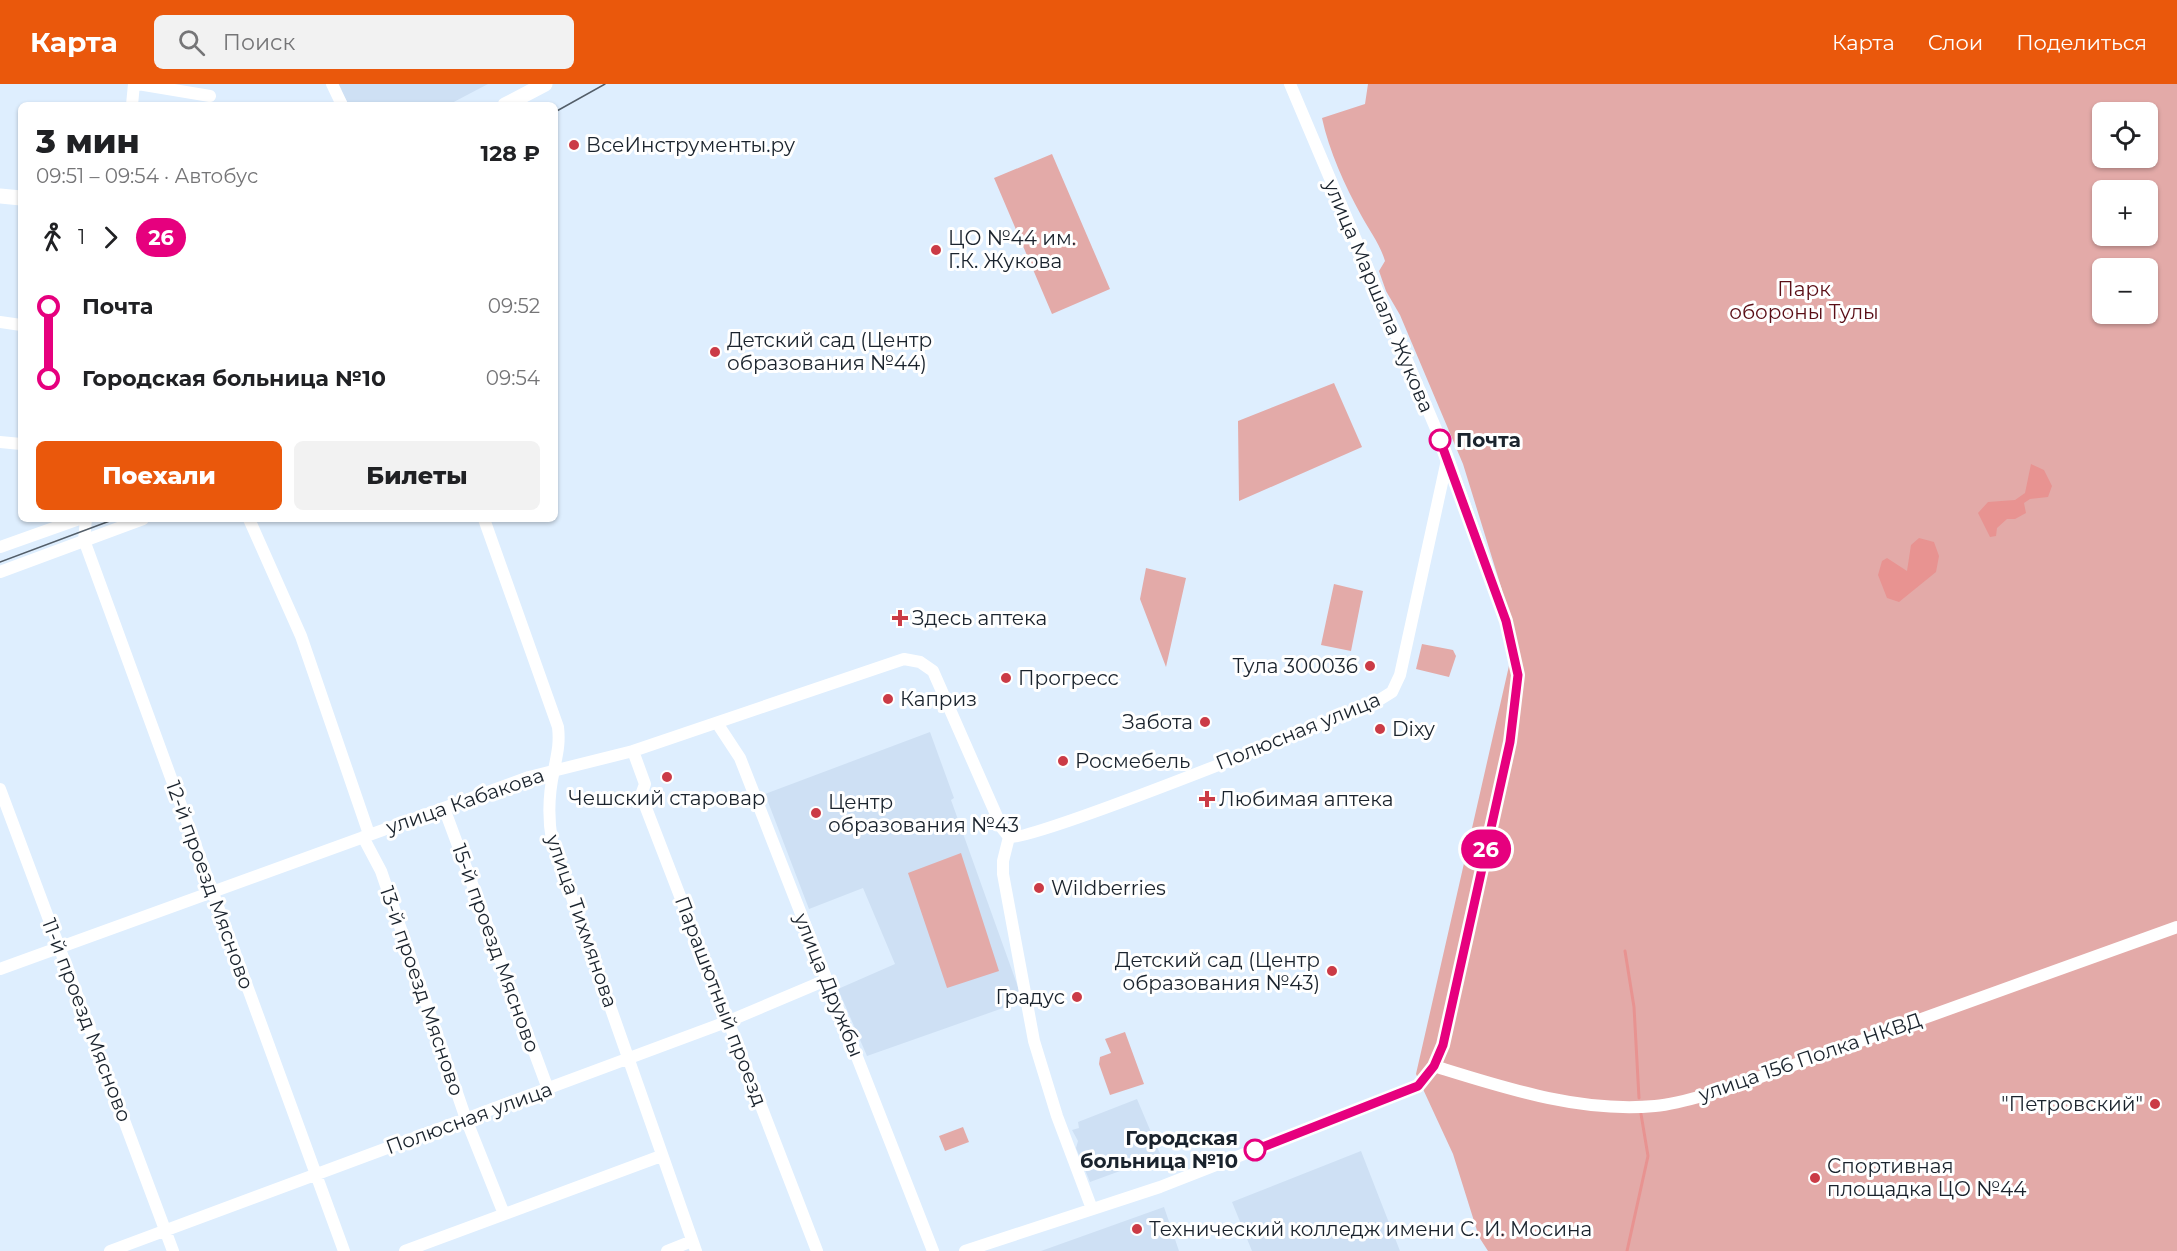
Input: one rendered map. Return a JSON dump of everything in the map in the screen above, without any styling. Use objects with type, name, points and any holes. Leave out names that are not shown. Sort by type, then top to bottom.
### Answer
[{"type":"main road","points":[[511,102],[545,84]]},
{"type":"main road","points":[[0,196],[18,198]]},
{"type":"street","points":[[133,102],[136,84],[210,96]]},
{"type":"street","points":[[332,84],[341,102]]},
{"type":"street","name":"улица Маршала Жукова","points":[[1290,84],[1447,455],[1506,621],[1518,675],[1510,742],[1443,1045],[1434,1066]]},
{"type":"street","points":[[0,322],[18,325]]},
{"type":"street","points":[[0,442],[18,444]]},
{"type":"street","name":"Полюсная улица","points":[[1009,837],[1016,838],[1042,831],[1172,783],[1377,702],[1392,692],[1400,675],[1438,510],[1447,455]]},
{"type":"street","points":[[0,547],[71,522]]},
{"type":"street","name":"12-й проезд Мясново","points":[[86,522],[84,540],[344,1251]]},
{"type":"street","points":[[0,572],[135,522]]},
{"type":"street","name":"13-й проезд Мясново","points":[[250,522],[301,636],[366,836],[381,871],[466,1119],[504,1214]]},
{"type":"street","name":"улица Тихмянова","points":[[485,522],[558,728],[559,750],[554,770],[550,826],[552,841],[694,1246]]},
{"type":"street","name":"улица Кабакова","points":[[0,969],[554,770],[633,751],[904,659],[920,662],[933,671],[1002,828],[1009,837]]},
{"type":"street","name":"улица Дружбы","points":[[717,723],[740,758],[933,1251]]},
{"type":"street","name":"Парашютный проезд","points":[[633,751],[645,784],[642,795],[818,1251]]},
{"type":"street","name":"11-й проезд Мясново","points":[[0,789],[173,1251]]},
{"type":"street","name":"15-й проезд Мясново","points":[[444,808],[548,1089]]},
{"type":"street","points":[[1009,837],[1003,861],[1003,874],[1034,1041],[1057,1116],[1092,1209]]},
{"type":"street","name":"улица 156 Полка НКВД","points":[[1434,1066],[1563,1101],[1615,1106],[1656,1106],[1727,1089],[2177,927]]},
{"type":"street","name":"Полюсная улица","points":[[110,1251],[729,1021],[826,980]]},
{"type":"street","points":[[965,1251],[1222,1164],[1418,1086],[1434,1066]]},
{"type":"street","points":[[405,1251],[661,1156]]},
{"type":"street","points":[[667,1251],[694,1246]]},
{"type":"shaded area","points":[[337,84],[488,84],[454,102],[347,102]]},
{"type":"shaded area","points":[[2031,464],[2044,470],[2052,486],[2048,497],[2030,499],[2024,503],[2026,513],[2015,519],[2007,519],[1997,528],[1996,536],[1990,537],[1978,513],[1988,502],[2015,500],[2025,493]]},
{"type":"shaded area","points":[[1919,538],[1934,542],[1939,556],[1936,572],[1899,602],[1887,598],[1878,575],[1882,561],[1887,558],[1907,571],[1911,545]]},
{"type":"shaded area","points":[[930,732],[954,798],[951,800],[1023,1001],[867,1056],[838,989],[895,964],[863,888],[809,909],[765,794]]},
{"type":"shaded area","points":[[1137,1099],[1161,1156],[1090,1182],[1076,1148],[1078,1141],[1072,1130],[1079,1128],[1078,1122]]},
{"type":"shaded area","name":"Городская больница №10","points":[[1361,1151],[1400,1251],[1252,1251],[1232,1202]]},
{"type":"shaded area","name":"Технический колледж имени С. И. Мосина","points":[[1164,1207],[1179,1251],[1041,1251]]},
{"type":"green space","name":"Парк обороны Тулы","points":[[1368,84],[2177,84],[2177,1251],[1488,1251],[1479,1237],[1453,1154],[1416,1074],[1511,657],[1493,601],[1502,590],[1463,464],[1400,315],[1386,291],[1379,271],[1385,261],[1383,255],[1343,180],[1322,118],[1365,104]]},
{"type":"green space","points":[[1052,154],[1110,289],[1052,314],[994,178]]},
{"type":"green space","points":[[1334,383],[1362,447],[1239,501],[1238,421]]},
{"type":"green space","points":[[1146,568],[1186,578],[1166,667],[1140,599]]},
{"type":"green space","points":[[1334,584],[1363,591],[1351,651],[1321,645]]},
{"type":"green space","points":[[1422,644],[1453,650],[1456,656],[1449,677],[1416,669]]},
{"type":"green space","points":[[961,853],[999,971],[947,988],[908,873]]},
{"type":"green space","points":[[1125,1032],[1144,1084],[1110,1095],[1099,1064],[1100,1057],[1111,1053],[1105,1039]]},
{"type":"green space","points":[[963,1127],[969,1142],[945,1151],[939,1136]]},
{"type":"waterway","points":[[1625,951],[1634,1007],[1639,1098]]},
{"type":"waterway","points":[[1627,1251],[1648,1156],[1641,1114]]},
{"type":"tram line","points":[[558,110],[605,84]]},
{"type":"tram line","points":[[0,562],[107,522]]},
{"type":"bus line","name":"26","points":[[1255,1150],[1418,1086],[1434,1066],[1443,1045],[1510,742],[1518,675],[1506,621],[1440,440]]},
{"type":"place","name":"ВсеИнструменты.ру","points":[[574,145]]},
{"type":"place","name":"ЦО №44 им. Г.К. Жукова","points":[[936,250]]},
{"type":"place","name":"Детский сад (Центр образования №44)","points":[[715,352]]},
{"type":"place","name":"Почта","points":[[1440,440]]},
{"type":"place","name":"Здесь аптека","points":[[900,618]]},
{"type":"place","name":"Тула 300036","points":[[1370,666]]},
{"type":"place","name":"Прогресс","points":[[1006,678]]},
{"type":"place","name":"Каприз","points":[[888,699]]},
{"type":"place","name":"Забота","points":[[1205,722]]},
{"type":"place","name":"Dixy","points":[[1380,729]]},
{"type":"place","name":"Росмебель","points":[[1063,761]]},
{"type":"place","name":"Чешский старовар","points":[[667,777]]},
{"type":"place","name":"Любимая аптека","points":[[1207,799]]},
{"type":"place","name":"Центр образования №43","points":[[816,813]]},
{"type":"place","name":"Wildberries","points":[[1039,888]]},
{"type":"place","name":"Детский сад (Центр образования №43)","points":[[1332,971]]},
{"type":"place","name":"Градус","points":[[1077,997]]},
{"type":"place","name":"\"Петровский\"","points":[[2155,1104]]},
{"type":"place","name":"Городская больница №10","points":[[1255,1150]]},
{"type":"place","name":"Спортивная площадка ЦО №44","points":[[1815,1178]]},
{"type":"place","name":"Технический колледж имени С. И. Мосина","points":[[1137,1229]]}]
